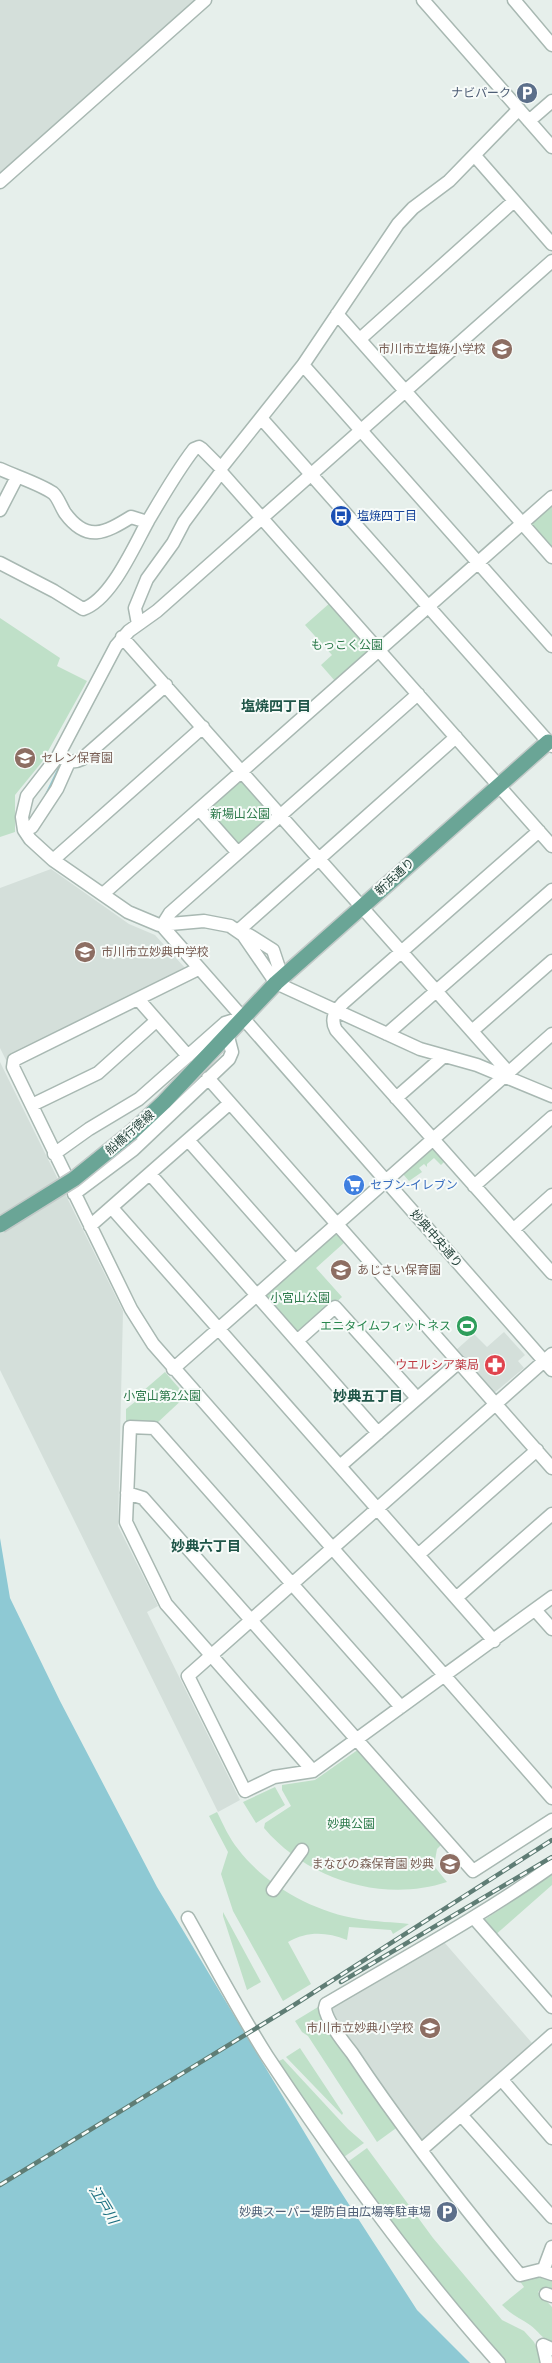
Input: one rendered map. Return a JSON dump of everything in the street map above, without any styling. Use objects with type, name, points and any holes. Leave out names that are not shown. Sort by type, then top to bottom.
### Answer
[{"type":"main road","name":"新浜通り","points":[[241,1018],[277,975],[361,907],[499,785],[551,742]]},
{"type":"main road","name":"船橋行徳線","points":[[0,1225],[74,1179],[132,1132],[164,1102],[241,1018]]},
{"type":"street","points":[[0,182],[205,0]]},
{"type":"street","points":[[423,0],[552,147]]},
{"type":"street","points":[[514,0],[552,45]]},
{"type":"street","points":[[529,120],[552,101]]},
{"type":"street","points":[[138,624],[135,608],[147,579],[173,543],[184,522],[221,470],[303,365],[402,220],[427,196],[449,181],[519,110]]},
{"type":"street","points":[[475,156],[552,244]]},
{"type":"street","points":[[360,339],[514,201]]},
{"type":"street","points":[[32,827],[57,788],[64,759],[82,712],[122,637],[157,611],[552,261]]},
{"type":"street","points":[[338,314],[552,557]]},
{"type":"street","points":[[303,365],[552,646]]},
{"type":"street","points":[[262,418],[551,742]]},
{"type":"street","points":[[0,563],[54,590],[83,609],[92,606],[101,597],[139,541],[147,522],[194,449],[199,447],[552,846]]},
{"type":"street","points":[[0,469],[54,494],[68,517],[78,526],[96,533],[107,532],[131,517],[147,522]]},
{"type":"street","points":[[0,510],[17,477]]},
{"type":"street","points":[[103,894],[552,497]]},
{"type":"street","points":[[122,637],[472,1031],[507,1074]]},
{"type":"street","points":[[64,759],[76,762],[82,758],[166,685]]},
{"type":"street","points":[[164,924],[170,913],[418,694]]},
{"type":"street","points":[[53,860],[203,727]]},
{"type":"street","points":[[241,933],[319,859],[456,738]]},
{"type":"street","points":[[64,759],[28,796],[22,811],[23,824],[27,836],[53,860],[128,912],[154,924],[204,921],[220,923],[241,933],[277,975],[336,1011],[420,1049],[507,1074],[552,1096]]},
{"type":"street","points":[[199,809],[238,853]]},
{"type":"street","points":[[539,831],[336,1011],[333,1020],[336,1030],[552,1273]]},
{"type":"street","points":[[387,1034],[552,890]]},
{"type":"street","name":"妙典中央通り","points":[[164,924],[165,931],[241,1018],[549,1362]]},
{"type":"street","points":[[472,1031],[552,961]]},
{"type":"street","points":[[198,969],[14,1060],[12,1066],[135,1316],[153,1344],[552,1798]]},
{"type":"street","points":[[138,999],[188,1056]]},
{"type":"street","points":[[54,1154],[139,1099],[225,1023],[241,1018]]},
{"type":"street","points":[[32,1104],[98,1072],[156,1021]]},
{"type":"street","points":[[74,1194],[133,1150],[231,1056],[227,1033]]},
{"type":"street","points":[[173,1369],[552,1034]]},
{"type":"street","points":[[396,1098],[444,1056]]},
{"type":"street","points":[[208,1078],[552,1468]]},
{"type":"street","points":[[90,1226],[230,1103]]},
{"type":"street","points":[[474,1186],[552,1117]]},
{"type":"street","points":[[188,1140],[295,1261]]},
{"type":"street","points":[[150,1174],[378,1433]]},
{"type":"street","points":[[514,1229],[552,1195]]},
{"type":"street","points":[[112,1208],[494,1642]]},
{"type":"street","points":[[297,1341],[335,1307],[417,1398]]},
{"type":"street","points":[[340,1466],[458,1362]]},
{"type":"street","points":[[549,1362],[496,1404],[188,1676],[245,1791],[274,1777],[313,1771],[494,1642],[552,1598]]},
{"type":"street","points":[[313,1771],[166,1604],[126,1522],[130,1427],[154,1428],[402,1707]]},
{"type":"street","points":[[418,1555],[537,1450]]},
{"type":"street","points":[[127,1493],[142,1498],[473,1871],[552,1820]]},
{"type":"street","points":[[456,1598],[552,1514]]},
{"type":"street","points":[[536,1611],[552,1629]]},
{"type":"street","points":[[274,1888],[300,1852]]},
{"type":"street","points":[[552,1866],[475,1918],[326,2004],[324,2008],[366,2075],[520,2275],[540,2270],[548,2273],[552,2247]]},
{"type":"street","points":[[188,1918],[267,2055],[360,2191],[413,2261],[499,2363]]},
{"type":"street","points":[[475,1918],[552,2007]]},
{"type":"street","points":[[422,2150],[548,2039],[552,2054]]},
{"type":"street","points":[[502,2080],[552,2138]]},
{"type":"street","points":[[462,2116],[552,2217]]},
{"type":"street","points":[[547,2363],[543,2345],[552,2349]]},
{"type":"shaded area","points":[[0,0],[195,0],[0,177]]},
{"type":"shaded area","name":"市川市立妙典中学校","points":[[51,869],[129,924],[155,935],[186,969],[186,972],[6,1060],[0,1048],[0,888]]},
{"type":"shaded area","points":[[0,1062],[123,1311],[118,1526],[158,1606],[147,1612],[240,1800],[218,1812],[0,1370]]},
{"type":"shaded area","name":"ウエルシア薬局","points":[[504,1332],[525,1355],[518,1361],[524,1368],[494,1393],[455,1351],[474,1334],[487,1347]]},
{"type":"shaded area","name":"市川市立妙典小学校","points":[[444,1942],[532,2043],[423,2142],[419,2141],[355,2052],[331,2013],[332,2007]]},
{"type":"green space","points":[[552,504],[552,551],[531,527],[532,521]]},
{"type":"green space","name":"もっこく公園","points":[[331,602],[371,650],[335,681],[321,665],[332,655],[305,625]]},
{"type":"green space","points":[[0,618],[60,658],[57,666],[87,681],[42,762],[15,795],[15,832],[0,837]]},
{"type":"green space","name":"新場山公園","points":[[240,779],[274,813],[240,848],[206,809]]},
{"type":"green space","points":[[432,1147],[445,1161],[441,1165],[434,1158],[427,1164],[427,1167],[424,1164],[419,1168],[422,1172],[409,1181],[402,1173]]},
{"type":"green space","name":"小宮山公園","points":[[338,1232],[346,1241],[316,1268],[342,1297],[299,1335],[295,1334],[264,1294],[333,1233]]},
{"type":"green space","name":"小宮山第2公園","points":[[165,1372],[186,1396],[156,1424],[126,1423],[126,1409],[145,1394],[143,1391]]},
{"type":"green space","name":"妙典公園","points":[[359,1749],[443,1843],[437,1849],[434,1866],[447,1882],[423,1888],[398,1890],[373,1888],[348,1882],[324,1873],[302,1861],[282,1846],[264,1828],[265,1823],[291,1806],[282,1790],[282,1785],[315,1780]]},
{"type":"green space","points":[[275,1787],[285,1805],[256,1823],[243,1802]]},
{"type":"green space","points":[[217,1812],[226,1831],[249,1862],[276,1885],[292,1895],[325,1910],[342,1915],[365,1920],[409,1924],[393,1934],[391,1930],[349,1927],[347,1940],[332,1935],[310,1934],[288,1942],[311,1984],[283,2001],[233,1911],[221,1874],[228,1852],[209,1816]]},
{"type":"green space","points":[[552,1875],[552,1885],[494,1936],[484,1920]]},
{"type":"green space","points":[[223,1912],[261,1982],[247,1990],[223,1916]]},
{"type":"green space","points":[[318,2007],[344,2049],[399,2126],[377,2142],[308,2036],[302,2032],[295,2021]]},
{"type":"green space","points":[[300,2048],[343,2113],[342,2115],[286,2057]]},
{"type":"green space","points":[[283,2059],[348,2129],[364,2143],[341,2159],[277,2062]]},
{"type":"green space","points":[[367,2148],[433,2238],[502,2320],[524,2331],[534,2342],[544,2363],[505,2363],[483,2339],[345,2164]]},
{"type":"green space","points":[[539,2274],[552,2279],[552,2292],[541,2289],[538,2292],[552,2307],[552,2344],[502,2305],[524,2287],[519,2280]]},
{"type":"water","name":"江戸川","points":[[0,1538],[10,1598],[60,1701],[157,1887],[330,2175],[417,2310],[470,2363],[0,2363]]},
{"type":"waterway","points":[[46,795],[62,762]]},
{"type":"railway","points":[[0,2185],[294,2005],[552,1840]]},
{"type":"railway","points":[[341,1982],[552,1857]]},
{"type":"place","name":"ナビパーク","points":[[527,93]]},
{"type":"place","name":"市川市立塩焼小学校","points":[[502,349]]},
{"type":"place","name":"塩焼四丁目","points":[[341,516]]},
{"type":"place","name":"セレン保育園","points":[[25,758]]},
{"type":"place","name":"市川市立妙典中学校","points":[[85,952]]},
{"type":"place","name":"セブン-イレブン","points":[[354,1185]]},
{"type":"place","name":"あじさい保育園","points":[[341,1270]]},
{"type":"place","name":"エニタイムフィットネス","points":[[467,1326]]},
{"type":"place","name":"ウエルシア薬局","points":[[495,1365]]},
{"type":"place","name":"まなびの森保育園 妙典","points":[[450,1864]]},
{"type":"place","name":"市川市立妙典小学校","points":[[430,2028]]},
{"type":"place","name":"妙典スーパー堤防自由広場等駐車場","points":[[447,2212]]},
{"type":"district","name":"塩焼四丁目","points":[[276,707]]},
{"type":"district","name":"妙典五丁目","points":[[368,1397]]},
{"type":"district","name":"妙典六丁目","points":[[206,1547]]}]
